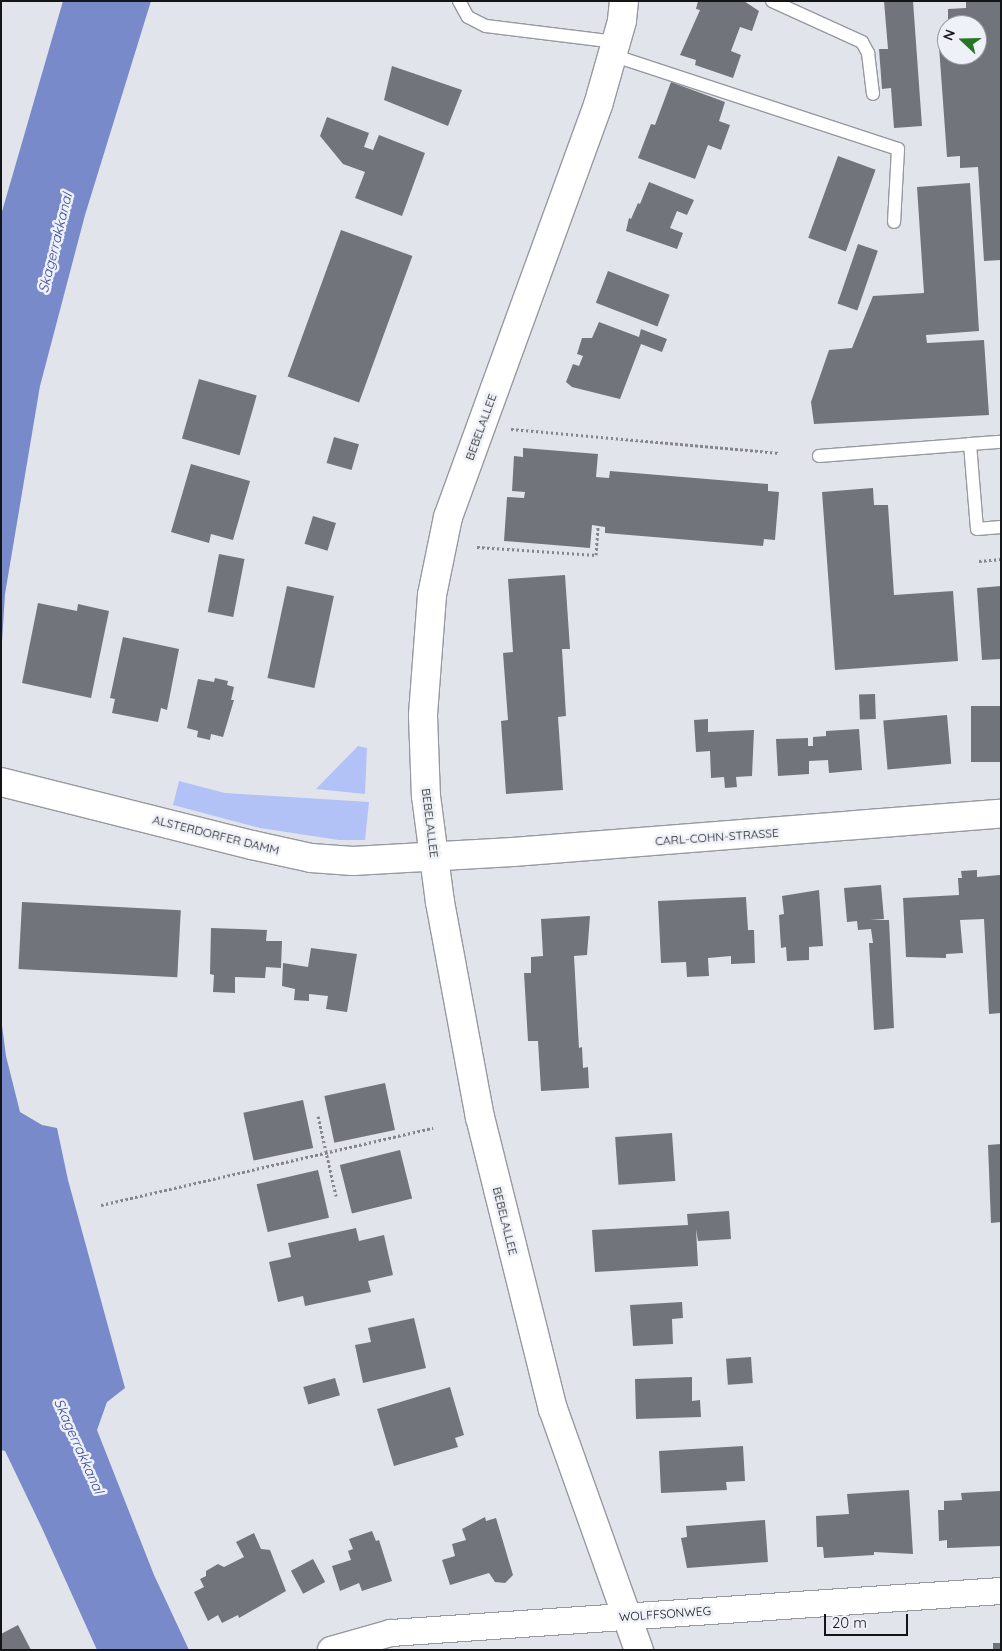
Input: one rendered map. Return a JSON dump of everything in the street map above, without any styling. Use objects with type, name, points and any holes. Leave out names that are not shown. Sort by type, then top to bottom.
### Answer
[{"type":"street","name":"BEBELALLEE","points":[[624,1],[614,48],[598,105],[448,517],[441,546],[425,652],[423,716],[424,780],[434,857],[480,1117],[553,1409],[625,1617],[639,1650]]},
{"type":"street","name":"ALSTERDORFER DAMM","points":[[2,782],[311,858],[386,861],[434,857]]},
{"type":"street","name":"CARL-COHN-STRASSE","points":[[434,857],[1001,814]]},
{"type":"street","name":"WOLFFSONWEG","points":[[331,1650],[395,1641],[625,1617],[1001,1591]]},
{"type":"lane","points":[[458,1],[468,17],[486,26],[614,48],[898,149],[894,222]]},
{"type":"lane","points":[[772,1],[862,42],[868,53],[873,94]]},
{"type":"lane","points":[[819,456],[1001,442]]},
{"type":"lane","points":[[970,444],[977,529],[1001,527]]},
{"type":"path","points":[[511,429],[779,453]]},
{"type":"path","points":[[476,547],[596,555],[598,526]]},
{"type":"path","points":[[979,561],[1001,559]]},
{"type":"path","points":[[318,1116],[325,1154],[336,1196]]},
{"type":"path","points":[[101,1205],[432,1128]]},
{"type":"shaded area","points":[[358,746],[367,748],[365,794],[316,789]]},
{"type":"shaded area","points":[[179,781],[225,793],[369,802],[365,840],[339,840],[260,828],[173,805]]},
{"type":"water","name":"Skagerrakkanal","points":[[63,1],[151,1],[85,215],[40,386],[5,594],[1,658],[1,215]]},
{"type":"water","name":"Skagerrakkanal","points":[[1,1018],[6,1056],[20,1112],[42,1125],[57,1128],[68,1180],[125,1388],[107,1402],[97,1430],[154,1575],[189,1650],[97,1650],[5,1451],[1,1450]]},
{"type":"building","points":[[698,1],[744,1],[759,11],[752,31],[740,27],[731,51],[741,55],[733,78],[695,65],[696,60],[680,55],[700,10],[696,9]]},
{"type":"building","points":[[884,1],[913,1],[922,126],[894,128],[891,88],[882,89],[879,49],[888,49]]},
{"type":"building","points":[[966,1],[1001,1],[1001,260],[984,261],[978,167],[960,168],[960,156],[947,157],[940,65],[987,65],[987,15],[948,15],[948,9],[966,8]]},
{"type":"building","points":[[392,66],[462,90],[448,126],[384,100]]},
{"type":"building","points":[[671,82],[725,102],[719,121],[730,125],[721,150],[708,145],[695,179],[638,158],[651,124],[655,125]]},
{"type":"building","points":[[327,117],[369,133],[364,147],[373,150],[379,135],[425,153],[402,216],[355,198],[365,172],[343,164],[320,136]]},
{"type":"building","points":[[838,156],[876,170],[846,251],[808,238]]},
{"type":"building","points":[[649,182],[694,200],[687,215],[677,211],[670,228],[683,233],[677,249],[626,231],[629,218],[631,219],[638,203],[640,204]]},
{"type":"building","points":[[970,183],[979,331],[926,335],[927,343],[984,340],[989,415],[814,424],[811,402],[829,350],[852,348],[873,296],[924,293],[917,187]]},
{"type":"building","points":[[341,230],[412,256],[359,403],[288,377]]},
{"type":"building","points":[[858,244],[878,251],[857,310],[837,304]]},
{"type":"building","points":[[608,271],[670,295],[657,326],[596,303]]},
{"type":"building","points":[[599,322],[639,337],[641,329],[667,339],[662,352],[641,344],[620,399],[572,387],[566,382],[573,364],[579,366],[583,356],[577,354],[582,338],[592,338]]},
{"type":"building","points":[[199,379],[257,396],[240,455],[182,439]]},
{"type":"building","points":[[334,437],[359,444],[352,470],[327,463]]},
{"type":"building","points":[[523,448],[598,454],[596,477],[609,478],[610,471],[768,484],[768,491],[779,492],[775,540],[764,539],[763,546],[605,533],[605,527],[592,525],[590,548],[504,541],[507,497],[524,498],[525,492],[512,491],[514,456],[523,457]]},
{"type":"building","points":[[191,464],[250,481],[233,540],[211,534],[209,543],[171,532]]},
{"type":"building","points":[[873,488],[874,505],[888,505],[894,595],[953,591],[958,661],[835,670],[822,492]]},
{"type":"building","points":[[313,516],[336,523],[327,551],[305,544]]},
{"type":"building","points":[[219,554],[245,559],[233,617],[208,612]]},
{"type":"building","points":[[565,575],[570,649],[562,649],[566,716],[558,717],[563,790],[506,794],[501,721],[508,720],[503,653],[513,652],[508,579]]},
{"type":"building","points":[[287,586],[334,596],[314,688],[267,678]]},
{"type":"building","points":[[1001,586],[1001,659],[982,660],[977,588]]},
{"type":"building","points":[[38,603],[77,611],[78,604],[109,611],[91,698],[22,683]]},
{"type":"building","points":[[123,637],[179,649],[167,710],[161,708],[158,722],[112,713],[115,699],[110,698]]},
{"type":"building","points":[[215,678],[228,681],[227,685],[234,687],[231,700],[234,700],[223,737],[211,734],[210,740],[197,737],[198,731],[187,728],[198,679],[214,682]]},
{"type":"building","points":[[875,694],[876,719],[860,720],[859,695]]},
{"type":"building","points":[[971,706],[1001,706],[1001,762],[971,762]]},
{"type":"building","points":[[947,715],[951,764],[888,769],[883,721]]},
{"type":"building","points":[[708,719],[708,732],[754,730],[752,776],[736,777],[737,787],[725,788],[724,777],[711,778],[710,751],[696,752],[694,720]]},
{"type":"building","points":[[859,729],[862,770],[829,773],[828,760],[809,761],[809,774],[778,776],[776,739],[808,738],[808,746],[813,746],[813,737],[826,736],[826,731]]},
{"type":"building","points":[[977,870],[977,877],[1000,875],[1001,1013],[989,1014],[984,919],[960,920],[963,953],[946,954],[946,958],[906,957],[903,898],[959,895],[958,878],[962,878],[961,871]]},
{"type":"building","points":[[881,885],[884,919],[870,920],[889,920],[894,1028],[874,1030],[869,943],[873,943],[871,929],[858,930],[857,921],[847,922],[844,888]]},
{"type":"building","points":[[819,890],[823,946],[809,947],[809,960],[787,961],[786,947],[781,948],[779,915],[784,914],[782,896]]},
{"type":"building","points":[[746,897],[748,930],[754,930],[755,963],[731,964],[731,956],[708,958],[709,976],[687,977],[686,962],[661,963],[658,901]]},
{"type":"building","points":[[22,902],[181,910],[177,977],[18,969]]},
{"type":"building","points":[[590,916],[587,955],[574,956],[579,1048],[582,1047],[583,1068],[588,1067],[589,1088],[541,1091],[538,1041],[528,1041],[524,973],[531,973],[531,957],[543,956],[541,919]]},
{"type":"building","points":[[211,928],[267,930],[266,941],[282,941],[281,968],[266,967],[265,978],[235,977],[235,993],[213,992],[214,975],[210,974]]},
{"type":"building","points":[[311,948],[357,954],[347,1012],[326,1009],[328,996],[309,994],[309,1001],[294,1000],[295,989],[282,986],[283,963],[308,967]]},
{"type":"building","points":[[385,1083],[395,1130],[334,1143],[324,1096]]},
{"type":"building","points":[[303,1100],[313,1148],[254,1161],[243,1113]]},
{"type":"building","points":[[672,1133],[675,1181],[618,1185],[615,1137]]},
{"type":"building","points":[[1001,1144],[1001,1222],[991,1223],[988,1145]]},
{"type":"building","points":[[400,1150],[412,1199],[352,1214],[340,1165]]},
{"type":"building","points":[[318,1170],[329,1218],[268,1232],[257,1184]]},
{"type":"building","points":[[729,1211],[731,1239],[698,1241],[696,1229],[698,1266],[595,1272],[592,1230],[688,1225],[687,1214]]},
{"type":"building","points":[[356,1228],[359,1241],[384,1235],[393,1275],[368,1281],[371,1292],[305,1306],[303,1296],[278,1302],[269,1262],[291,1257],[288,1243]]},
{"type":"building","points":[[682,1302],[683,1318],[672,1319],[673,1344],[633,1346],[630,1305]]},
{"type":"building","points":[[414,1318],[426,1368],[363,1383],[355,1345],[371,1342],[368,1328]]},
{"type":"building","points":[[751,1357],[753,1383],[728,1385],[726,1359]]},
{"type":"building","points":[[692,1377],[692,1401],[700,1400],[701,1417],[636,1419],[635,1379]]},
{"type":"building","points":[[335,1378],[340,1395],[308,1404],[303,1387]]},
{"type":"building","points":[[450,1387],[464,1435],[455,1438],[458,1447],[394,1466],[377,1409]]},
{"type":"building","points":[[743,1446],[745,1481],[726,1482],[727,1490],[661,1493],[659,1451]]},
{"type":"building","points":[[909,1490],[913,1554],[874,1552],[874,1555],[824,1558],[823,1547],[817,1547],[816,1516],[849,1514],[847,1494]]},
{"type":"building","points":[[1000,1491],[1001,1546],[947,1548],[947,1540],[939,1541],[938,1510],[944,1510],[944,1501],[962,1500],[961,1493]]},
{"type":"building","points":[[485,1517],[486,1521],[496,1518],[513,1575],[505,1583],[495,1582],[489,1573],[450,1585],[442,1560],[455,1556],[452,1544],[466,1540],[462,1529]]},
{"type":"building","points":[[765,1520],[768,1562],[687,1568],[681,1538],[687,1537],[686,1526]]},
{"type":"building","points":[[372,1531],[376,1541],[379,1540],[392,1581],[362,1591],[359,1583],[340,1591],[332,1566],[351,1560],[348,1551],[353,1549],[349,1539]]},
{"type":"building","points":[[254,1533],[261,1549],[270,1550],[286,1591],[239,1618],[238,1615],[222,1623],[218,1615],[208,1621],[194,1592],[204,1587],[200,1579],[206,1576],[206,1571],[218,1564],[224,1567],[244,1557],[236,1542]]},
{"type":"building","points":[[313,1559],[325,1582],[303,1594],[291,1571]]},
{"type":"building","points":[[18,1625],[31,1650],[1,1650],[1,1634]]},
{"type":"building","points":[[993,1643],[1001,1643],[1001,1650],[993,1650]]}]
